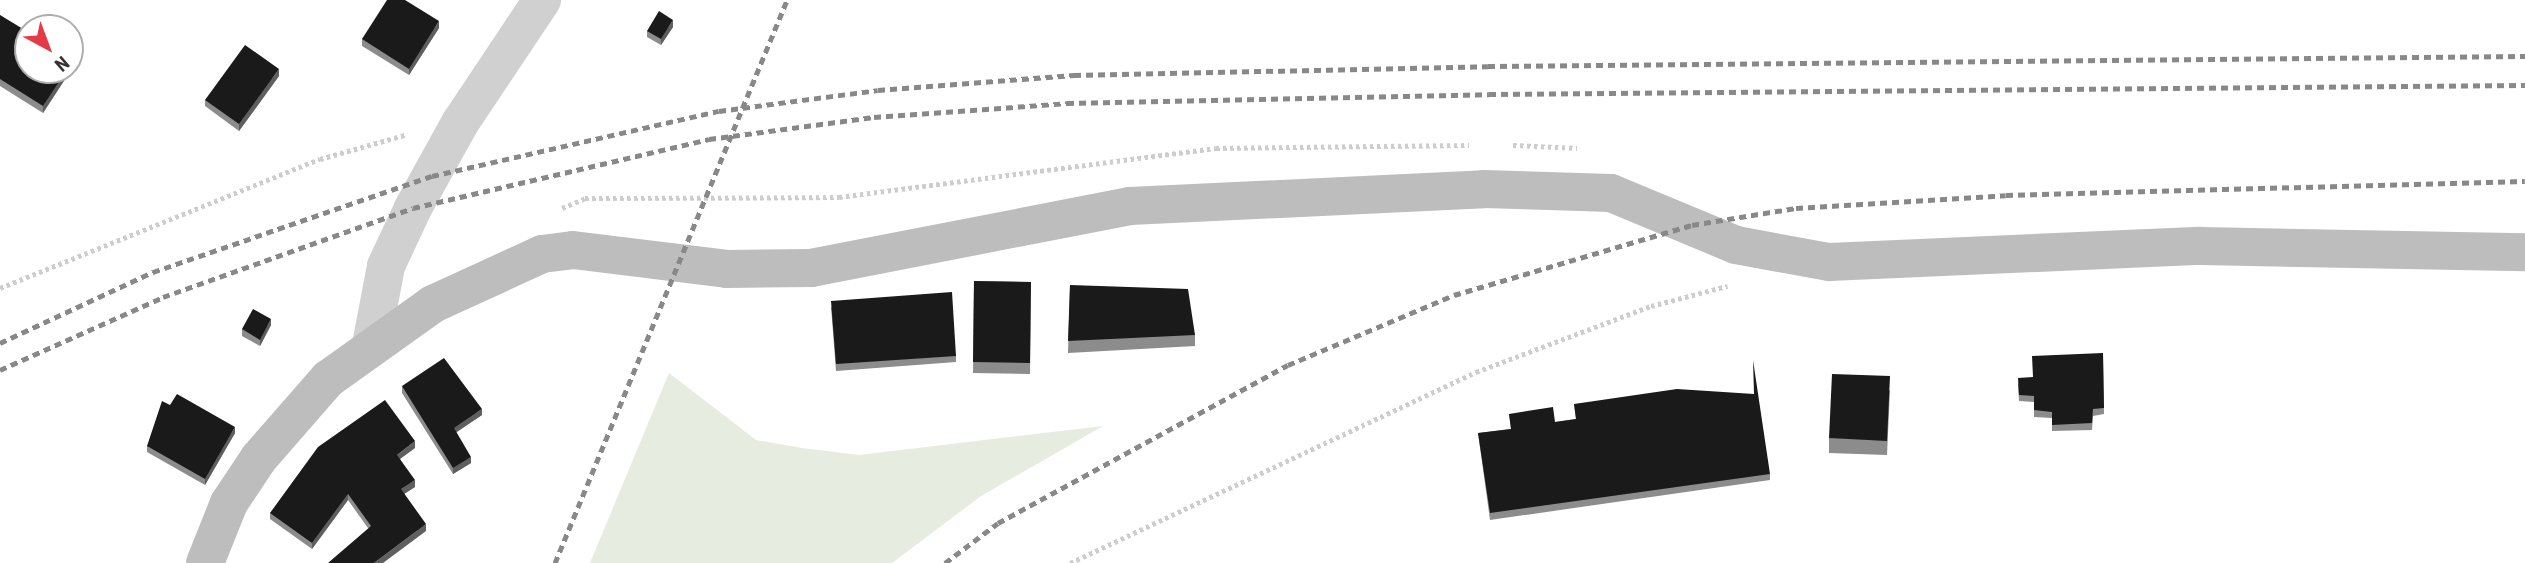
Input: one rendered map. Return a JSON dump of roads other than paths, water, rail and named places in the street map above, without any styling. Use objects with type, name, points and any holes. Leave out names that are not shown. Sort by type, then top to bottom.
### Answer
[{"type":"main road","points":[[205,563],[229,503],[258,458],[328,379],[371,345],[433,304],[541,254],[573,250],[727,269],[811,268],[1130,206],[1352,192],[1611,193],[1736,245],[1829,262],[2201,246],[2525,252]]},
{"type":"street","points":[[371,345],[386,266],[460,123],[542,0]]},
{"type":"railway","points":[[555,563],[787,0]]},
{"type":"railway","points":[[0,343],[153,272],[432,176],[719,111],[878,90],[1074,75],[1488,66],[2525,56]]},
{"type":"railway","points":[[0,370],[163,297],[413,208],[709,139],[874,117],[1067,103],[1489,94],[2525,85]]},
{"type":"railway","points":[[945,563],[998,523],[1288,365],[1454,295],[1692,225],[1796,208],[2006,195],[2525,181]]}]
